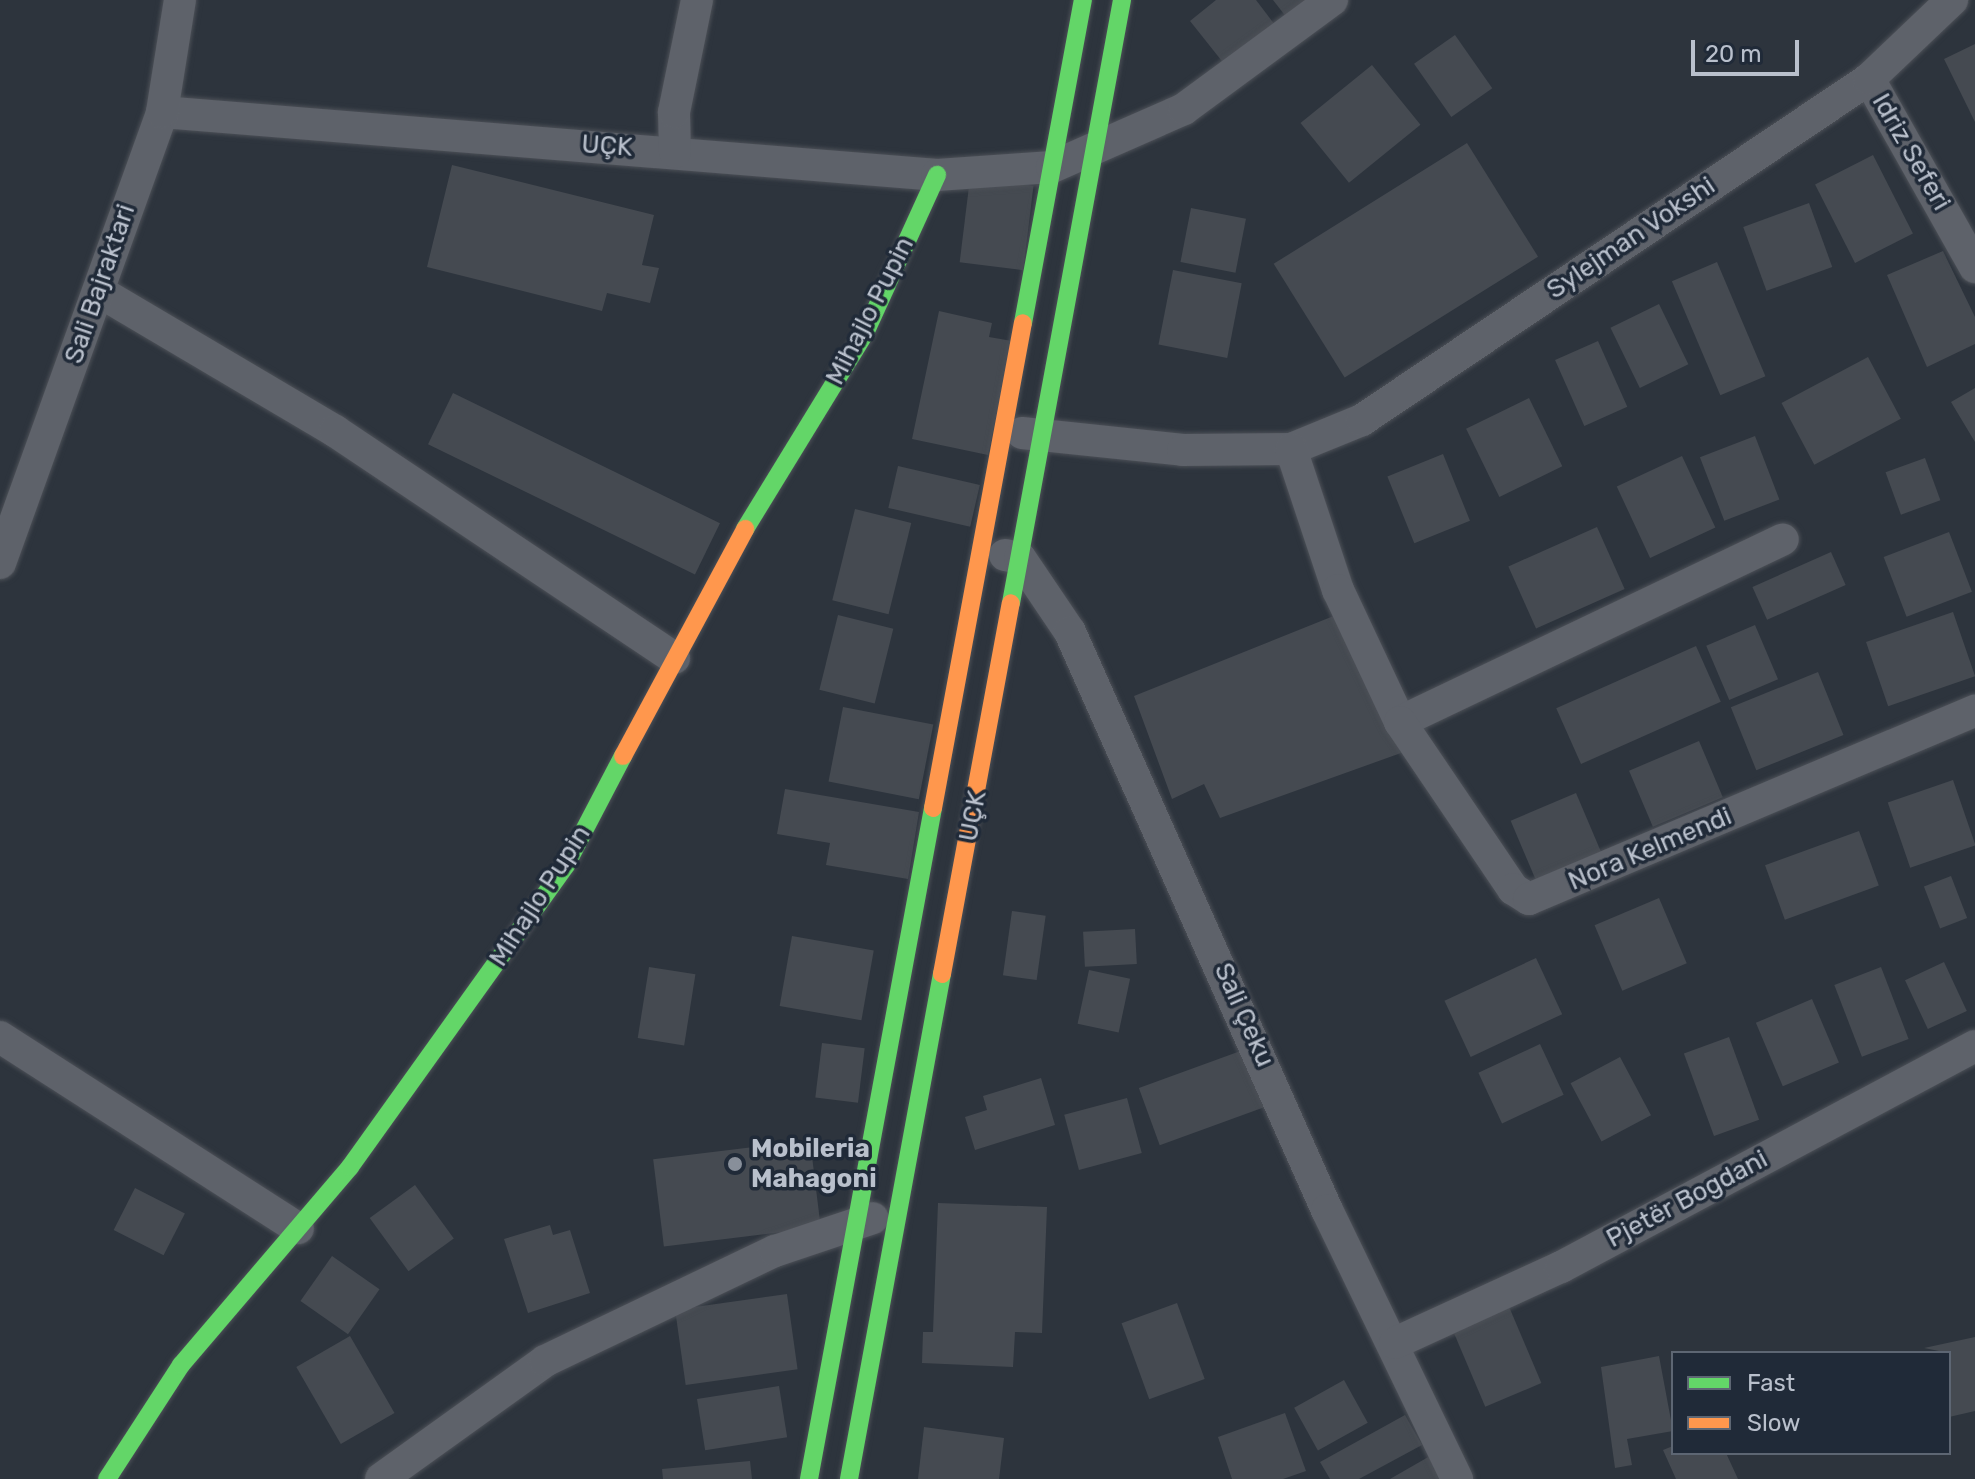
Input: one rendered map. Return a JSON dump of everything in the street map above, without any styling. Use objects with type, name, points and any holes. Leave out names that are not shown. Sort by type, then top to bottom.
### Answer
[{"type":"main road","name":"UÇK","points":[[809,1479],[1007,431],[1083,0]]},
{"type":"main road","name":"UÇK","points":[[849,1479],[1122,0]]},
{"type":"main road","name":"Mihajlo Pupin","points":[[107,1479],[181,1365],[350,1167],[566,865],[674,658],[865,333],[937,175]]},
{"type":"street","name":"Sali Bajraktari","points":[[0,563],[100,292],[162,112],[180,0]]},
{"type":"street","points":[[675,152],[674,112],[697,0]]},
{"type":"street","points":[[1092,152],[1184,109],[1332,0]]},
{"type":"street","name":"Sylejman Vokshi","points":[[1007,431],[1183,450],[1291,449],[1362,420],[1869,79],[1952,0]]},
{"type":"street","name":"Idriz Seferi","points":[[1869,79],[1963,218],[1975,267]]},
{"type":"street","name":"UÇK","points":[[162,112],[937,175],[1052,167],[1092,152]]},
{"type":"street","points":[[100,292],[335,431],[674,658]]},
{"type":"street","points":[[1291,449],[1338,590],[1400,722],[1783,539]]},
{"type":"street","points":[[984,551],[1020,558]]},
{"type":"street","name":"Sali Çeku","points":[[1020,558],[1070,632],[1327,1210],[1395,1343],[1457,1479]]},
{"type":"street","name":"Nora Kelmendi","points":[[1400,722],[1513,889],[1529,899],[1975,711]]},
{"type":"street","points":[[0,1037],[298,1228]]},
{"type":"street","name":"Pjetër Bogdani","points":[[1395,1343],[1561,1267],[1975,1046]]},
{"type":"street","points":[[381,1479],[545,1361],[775,1251],[896,1212]]},
{"type":"building","points":[[1216,0],[1256,0],[1275,25],[1225,65],[1190,21]]},
{"type":"building","points":[[1273,0],[1310,0],[1287,18]]},
{"type":"building","points":[[1455,35],[1492,88],[1451,117],[1414,64]]},
{"type":"building","points":[[1975,44],[1975,122],[1944,59]]},
{"type":"building","points":[[1372,65],[1420,125],[1349,183],[1301,123]]},
{"type":"building","points":[[1467,143],[1538,257],[1345,377],[1274,264]]},
{"type":"building","points":[[1873,155],[1913,233],[1855,263],[1815,185]]},
{"type":"building","points":[[452,165],[654,215],[642,265],[659,268],[650,303],[607,293],[602,311],[427,267]]},
{"type":"building","points":[[970,178],[1034,186],[1023,270],[960,262]]},
{"type":"building","points":[[1809,203],[1832,267],[1766,291],[1743,227]]},
{"type":"building","points":[[1191,208],[1246,219],[1235,273],[1181,262]]},
{"type":"building","points":[[1943,251],[1975,317],[1975,344],[1927,367],[1887,275]]},
{"type":"building","points":[[1717,262],[1765,376],[1720,395],[1672,281]]},
{"type":"building","points":[[1173,270],[1242,283],[1227,358],[1158,345]]},
{"type":"building","points":[[1659,304],[1688,364],[1640,388],[1610,328]]},
{"type":"building","points":[[939,311],[992,323],[989,337],[1012,341],[988,455],[912,439]]},
{"type":"building","points":[[1598,341],[1627,407],[1584,426],[1555,360]]},
{"type":"building","points":[[1868,357],[1901,419],[1814,465],[1781,403]]},
{"type":"building","points":[[1975,388],[1975,442],[1951,402]]},
{"type":"building","points":[[453,393],[720,523],[695,574],[428,444]]},
{"type":"building","points":[[1529,398],[1562,466],[1499,497],[1466,429]]},
{"type":"building","points":[[1755,436],[1779,499],[1724,521],[1700,457]]},
{"type":"building","points":[[1443,454],[1470,521],[1414,543],[1387,476]]},
{"type":"building","points":[[1682,456],[1715,528],[1650,558],[1617,486]]},
{"type":"building","points":[[1925,458],[1940,500],[1901,515],[1886,472]]},
{"type":"building","points":[[898,466],[980,485],[970,527],[888,508]]},
{"type":"building","points":[[855,509],[911,523],[889,614],[832,600]]},
{"type":"building","points":[[1597,527],[1625,589],[1536,629],[1508,566]]},
{"type":"building","points":[[1949,532],[1972,592],[1907,617],[1884,557]]},
{"type":"building","points":[[1831,552],[1846,585],[1767,620],[1752,587]]},
{"type":"building","points":[[1953,612],[1975,676],[1888,706],[1866,642]]},
{"type":"building","points":[[838,615],[893,629],[875,704],[819,690]]},
{"type":"building","points":[[1336,615],[1401,753],[1220,818],[1204,784],[1172,799],[1134,696]]},
{"type":"building","points":[[1755,625],[1778,679],[1729,700],[1706,646]]},
{"type":"building","points":[[1696,646],[1721,702],[1581,764],[1556,708]]},
{"type":"building","points":[[1818,672],[1843,735],[1756,770],[1731,707]]},
{"type":"building","points":[[843,707],[933,725],[919,799],[828,782]]},
{"type":"building","points":[[1699,741],[1723,797],[1653,827],[1629,771]]},
{"type":"building","points":[[1953,780],[1975,845],[1910,868],[1888,802]]},
{"type":"building","points":[[785,789],[919,812],[908,879],[826,865],[830,843],[777,834]]},
{"type":"building","points":[[1576,793],[1601,853],[1536,881],[1511,821]]},
{"type":"building","points":[[1859,831],[1879,886],[1785,920],[1765,865]]},
{"type":"building","points":[[1951,876],[1967,918],[1940,928],[1924,886]]},
{"type":"building","points":[[1659,898],[1687,963],[1622,991],[1595,925]]},
{"type":"building","points":[[1012,911],[1046,916],[1037,980],[1003,975]]},
{"type":"building","points":[[1135,929],[1137,964],[1085,967],[1083,932]]},
{"type":"building","points":[[792,936],[874,950],[861,1020],[780,1006]]},
{"type":"building","points":[[1536,958],[1562,1014],[1471,1057],[1444,1001]]},
{"type":"building","points":[[1944,962],[1967,1011],[1928,1029],[1905,980]]},
{"type":"building","points":[[649,967],[695,974],[684,1045],[638,1038]]},
{"type":"building","points":[[1881,967],[1909,1039],[1862,1057],[1834,985]]},
{"type":"building","points":[[1089,970],[1130,979],[1119,1033],[1078,1024]]},
{"type":"building","points":[[1812,999],[1839,1063],[1783,1086],[1756,1023]]},
{"type":"building","points":[[1729,1037],[1759,1120],[1714,1136],[1684,1053]]},
{"type":"building","points":[[822,1043],[865,1048],[858,1103],[815,1098]]},
{"type":"building","points":[[1540,1044],[1564,1095],[1502,1123],[1478,1073]]},
{"type":"building","points":[[1246,1049],[1267,1106],[1160,1145],[1139,1088]]},
{"type":"building","points":[[1620,1057],[1651,1115],[1602,1142],[1571,1083]]},
{"type":"building","points":[[1041,1078],[1055,1125],[975,1150],[965,1117],[987,1110],[983,1096]]},
{"type":"building","points":[[1127,1098],[1142,1153],[1079,1170],[1064,1115]]},
{"type":"building","points":[[810,1140],[821,1227],[664,1247],[653,1159]]},
{"type":"building","points":[[415,1185],[454,1238],[408,1271],[370,1218]]},
{"type":"building","points":[[135,1188],[185,1213],[164,1255],[114,1230]]},
{"type":"building","points":[[938,1203],[1047,1207],[1042,1333],[1015,1332],[1013,1367],[922,1363],[923,1332],[933,1332]]},
{"type":"building","points":[[550,1225],[553,1235],[570,1230],[590,1293],[528,1313],[504,1239]]},
{"type":"building","points":[[332,1256],[380,1289],[348,1334],[300,1301]]},
{"type":"building","points":[[787,1294],[798,1369],[686,1385],[675,1310]]},
{"type":"building","points":[[1507,1302],[1541,1383],[1485,1407],[1451,1326]]},
{"type":"building","points":[[1177,1303],[1205,1379],[1149,1399],[1122,1323]]},
{"type":"building","points":[[350,1336],[394,1413],[341,1444],[296,1367]]},
{"type":"building","points":[[1975,1337],[1975,1411],[1951,1417],[1951,1351],[1924,1348]]},
{"type":"building","points":[[1659,1356],[1671,1431],[1627,1439],[1632,1465],[1615,1468],[1601,1367]]},
{"type":"building","points":[[1344,1380],[1368,1423],[1318,1450],[1294,1408]]},
{"type":"building","points":[[779,1386],[787,1437],[705,1450],[697,1399]]},
{"type":"building","points":[[1285,1413],[1306,1471],[1283,1479],[1232,1479],[1218,1437]]},
{"type":"building","points":[[1405,1415],[1422,1445],[1359,1479],[1330,1479],[1320,1462]]},
{"type":"building","points":[[924,1427],[1004,1438],[999,1479],[918,1479]]},
{"type":"building","points":[[1671,1447],[1671,1455],[1727,1455],[1738,1479],[1676,1479],[1663,1450]]},
{"type":"building","points":[[1430,1456],[1443,1479],[1390,1479]]},
{"type":"building","points":[[750,1461],[752,1479],[663,1479],[662,1469]]},
{"type":"traffic: fast","points":[[1023,323],[1083,0]]},
{"type":"traffic: fast","points":[[1011,603],[1122,0]]},
{"type":"traffic: fast","points":[[745,529],[865,333],[937,175]]},
{"type":"traffic: fast","points":[[107,1479],[181,1365],[350,1167],[566,865],[623,756]]},
{"type":"traffic: fast","points":[[809,1479],[933,808]]},
{"type":"traffic: fast","points":[[849,1479],[942,974]]},
{"type":"traffic: slow","points":[[933,808],[1023,323]]},
{"type":"traffic: slow","points":[[623,756],[745,529]]},
{"type":"traffic: slow","points":[[942,974],[1011,603]]},
{"type":"place","name":"Mobileria Mahagoni","points":[[735,1164]]}]
